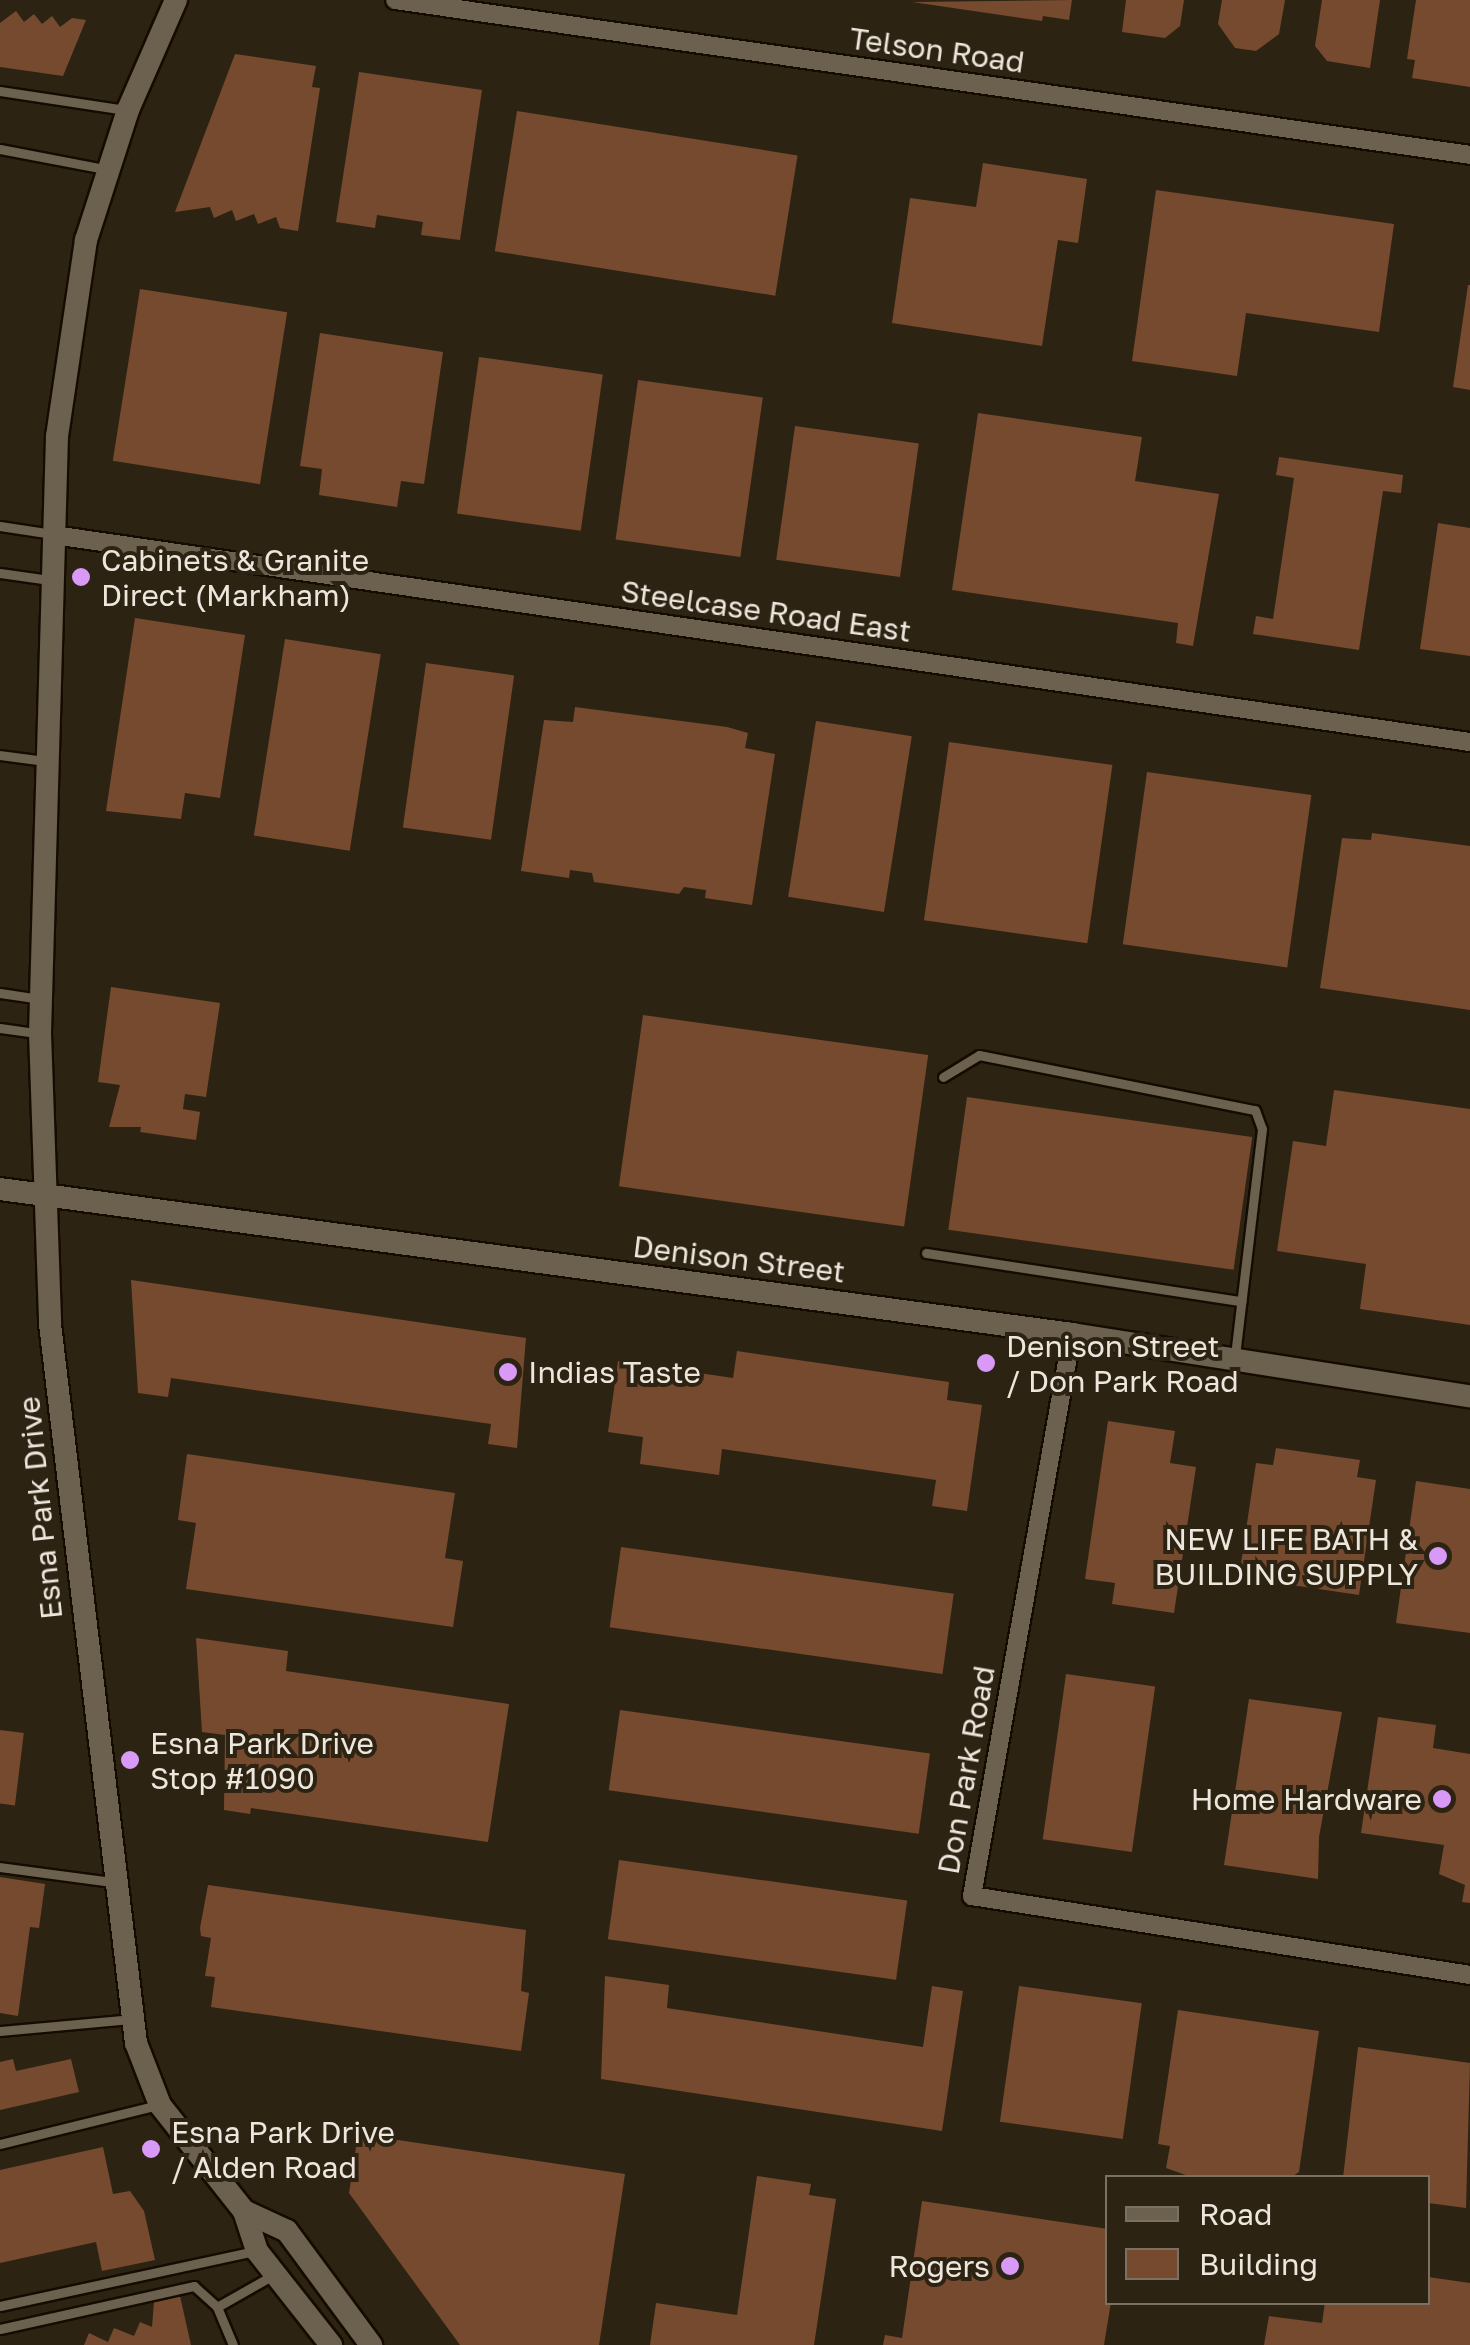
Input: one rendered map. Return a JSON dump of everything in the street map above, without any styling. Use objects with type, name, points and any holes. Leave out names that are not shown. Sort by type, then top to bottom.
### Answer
[{"type":"street","name":"Esna Park Drive","points":[[176,0],[128,110],[108,170],[72,310],[54,535],[40,999],[42,1196],[50,1324],[132,2018],[160,2105],[244,2212],[257,2250],[331,2345]]},
{"type":"street","name":"Telson Road","points":[[395,0],[1470,155]]},
{"type":"street","name":"Steelcase Road East","points":[[54,535],[1470,742]]},
{"type":"street","name":"Denison Street","points":[[0,1190],[1072,1334],[1470,1396]]},
{"type":"street","name":"Don Park Road","points":[[1072,1334],[972,1896],[1470,1975]]},
{"type":"street","name":"Esna Park Drive","points":[[244,2212],[286,2231],[371,2345]]},
{"type":"lane","points":[[0,91],[128,110]]},
{"type":"lane","points":[[0,148],[108,170]]},
{"type":"lane","points":[[0,526],[54,535]]},
{"type":"lane","points":[[0,573],[53,580]]},
{"type":"lane","points":[[0,755],[48,762]]},
{"type":"lane","points":[[0,993],[40,999]]},
{"type":"lane","points":[[0,1028],[40,1033]]},
{"type":"lane","points":[[943,1077],[978,1055],[1254,1110],[1262,1129],[1234,1358]]},
{"type":"lane","points":[[926,1253],[1241,1301]]},
{"type":"lane","points":[[0,1867],[116,1882]]},
{"type":"lane","points":[[0,2031],[132,2018]]},
{"type":"lane","points":[[0,2144],[160,2105]]},
{"type":"lane","points":[[0,2306],[257,2250]]},
{"type":"lane","points":[[218,2307],[275,2274]]},
{"type":"lane","points":[[0,2330],[194,2286],[218,2307],[233,2345]]},
{"type":"building","points":[[1072,0],[1069,20],[1043,16],[1042,21],[912,2]]},
{"type":"building","points":[[1126,0],[1184,0],[1180,26],[1165,38],[1122,32]]},
{"type":"building","points":[[1222,0],[1285,0],[1279,34],[1256,51],[1235,48],[1218,24]]},
{"type":"building","points":[[1322,0],[1380,0],[1370,68],[1327,61],[1315,46]]},
{"type":"building","points":[[1416,0],[1470,0],[1470,87],[1412,78],[1415,60],[1407,59]]},
{"type":"building","points":[[16,11],[24,22],[34,14],[42,24],[52,16],[60,27],[72,18],[86,20],[63,76],[0,67],[0,23]]},
{"type":"building","points":[[235,54],[316,66],[312,87],[320,88],[298,231],[280,228],[276,217],[258,224],[254,214],[236,221],[232,210],[214,218],[210,207],[175,212]]},
{"type":"building","points":[[359,72],[482,90],[460,240],[421,235],[423,222],[377,215],[375,228],[336,222]]},
{"type":"building","points":[[517,111],[798,155],[775,296],[495,251]]},
{"type":"building","points":[[983,163],[1087,179],[1078,243],[1058,240],[1042,346],[892,323],[910,198],[976,207]]},
{"type":"building","points":[[1156,190],[1394,224],[1379,332],[1246,313],[1237,376],[1132,361]]},
{"type":"building","points":[[1470,285],[1470,390],[1453,387]]},
{"type":"building","points":[[140,289],[287,312],[260,484],[113,461]]},
{"type":"building","points":[[320,333],[443,352],[424,484],[401,481],[397,507],[319,495],[322,469],[300,466]]},
{"type":"building","points":[[479,357],[603,374],[581,531],[457,513]]},
{"type":"building","points":[[638,380],[763,398],[740,557],[616,539]]},
{"type":"building","points":[[978,413],[1142,437],[1135,481],[1219,494],[1193,646],[1176,643],[1178,623],[952,590]]},
{"type":"building","points":[[795,426],[919,443],[900,577],[776,560]]},
{"type":"building","points":[[1279,457],[1403,475],[1401,493],[1383,491],[1359,650],[1253,634],[1256,616],[1273,619],[1294,478],[1276,475]]},
{"type":"building","points":[[1438,523],[1470,528],[1470,656],[1420,649]]},
{"type":"building","points":[[135,618],[245,635],[220,798],[185,793],[181,819],[106,811]]},
{"type":"building","points":[[285,639],[381,654],[350,851],[254,836]]},
{"type":"building","points":[[426,663],[514,675],[491,840],[403,827]]},
{"type":"building","points":[[575,707],[727,727],[748,733],[745,748],[775,754],[752,905],[705,898],[706,890],[684,887],[679,894],[594,882],[592,873],[570,870],[569,878],[521,871],[544,720],[573,722]]},
{"type":"building","points":[[816,721],[912,736],[884,912],[788,897]]},
{"type":"building","points":[[949,742],[1112,765],[1087,943],[924,920]]},
{"type":"building","points":[[1147,772],[1311,795],[1287,967],[1123,944]]},
{"type":"building","points":[[1372,833],[1470,846],[1470,1010],[1320,988],[1342,838],[1371,840]]},
{"type":"building","points":[[111,987],[220,1003],[206,1097],[185,1094],[183,1109],[200,1112],[196,1140],[140,1132],[141,1127],[109,1127],[120,1085],[98,1082]]},
{"type":"building","points":[[643,1015],[928,1055],[904,1226],[619,1186]]},
{"type":"building","points":[[1334,1090],[1470,1109],[1470,1325],[1360,1309],[1366,1264],[1277,1251],[1293,1141],[1326,1146]]},
{"type":"building","points":[[967,1097],[1252,1137],[1234,1270],[948,1230]]},
{"type":"building","points":[[131,1280],[526,1338],[517,1448],[488,1444],[491,1424],[171,1378],[168,1397],[138,1393]]},
{"type":"building","points":[[737,1351],[949,1382],[947,1400],[982,1405],[967,1511],[932,1506],[936,1480],[722,1449],[719,1475],[640,1464],[643,1437],[608,1432],[618,1361],[733,1378]]},
{"type":"building","points":[[1108,1421],[1175,1431],[1170,1463],[1196,1467],[1174,1613],[1112,1604],[1115,1583],[1085,1579]]},
{"type":"building","points":[[1276,1448],[1360,1460],[1357,1477],[1376,1480],[1359,1595],[1239,1577],[1256,1463],[1273,1465]]},
{"type":"building","points":[[187,1454],[455,1493],[445,1558],[463,1561],[453,1627],[186,1589],[196,1523],[178,1520]]},
{"type":"building","name":"NEW LIFE BATH & BUILDING SUPPLY","points":[[1416,1481],[1470,1489],[1470,1633],[1396,1623]]},
{"type":"building","points":[[621,1547],[954,1594],[942,1674],[610,1627]]},
{"type":"building","points":[[196,1638],[288,1651],[286,1671],[509,1704],[488,1842],[251,1808],[250,1814],[224,1810],[225,1735],[202,1732]]},
{"type":"building","points":[[1066,1674],[1155,1687],[1132,1852],[1043,1839]]},
{"type":"building","points":[[1249,1699],[1342,1712],[1319,1837],[1318,1879],[1224,1865]]},
{"type":"building","points":[[620,1710],[930,1754],[919,1834],[609,1790]]},
{"type":"building","points":[[1378,1717],[1436,1725],[1433,1748],[1470,1754],[1470,1903],[1462,1902],[1465,1885],[1439,1874],[1444,1845],[1361,1833]]},
{"type":"building","points":[[0,1730],[24,1733],[15,1805],[0,1804]]},
{"type":"building","points":[[619,1860],[907,1900],[896,1980],[608,1939]]},
{"type":"building","points":[[0,1877],[45,1884],[39,1928],[30,1927],[18,2016],[0,2013]]},
{"type":"building","points":[[208,1885],[526,1930],[521,1991],[529,1993],[521,2051],[211,2007],[215,1977],[205,1976],[211,1938],[201,1936],[200,1928]]},
{"type":"building","points":[[605,1976],[669,1985],[667,2008],[923,2047],[932,1986],[963,1991],[942,2131],[601,2079]]},
{"type":"building","points":[[1019,1986],[1142,2003],[1123,2139],[1000,2122]]},
{"type":"building","points":[[1178,2010],[1319,2031],[1299,2172],[1186,2175],[1166,2168],[1170,2146],[1158,2144]]},
{"type":"building","points":[[1358,2047],[1470,2063],[1466,2208],[1430,2203],[1430,2175],[1343,2175]]},
{"type":"building","points":[[13,2059],[16,2071],[71,2059],[79,2092],[0,2110],[0,2062]]},
{"type":"building","points":[[358,2134],[625,2174],[599,2345],[460,2345],[349,2193]]},
{"type":"building","points":[[103,2147],[113,2194],[130,2191],[144,2211],[155,2260],[102,2271],[96,2242],[0,2263],[0,2170]]},
{"type":"building","points":[[757,2176],[811,2184],[809,2195],[836,2199],[814,2345],[650,2345],[656,2303],[737,2315]]},
{"type":"building","name":"Rogers","points":[[922,2201],[1105,2229],[1105,2305],[1111,2305],[1104,2345],[883,2345],[885,2335],[902,2338]]},
{"type":"building","points":[[1430,2277],[1470,2283],[1470,2345],[1264,2345],[1269,2316],[1322,2323],[1325,2305],[1430,2305]]},
{"type":"building","points":[[180,2296],[191,2345],[84,2345],[89,2333],[108,2342],[114,2328],[134,2336],[140,2322],[152,2327],[154,2302]]},
{"type":"place","name":"Cabinets & Granite Direct (Markham)","points":[[81,577]]},
{"type":"place","name":"Denison Street / Don Park Road","points":[[986,1363]]},
{"type":"place","name":"Indias Taste","points":[[508,1372]]},
{"type":"place","name":"NEW LIFE BATH & BUILDING SUPPLY","points":[[1438,1556]]},
{"type":"place","name":"Esna Park Drive Stop #1090","points":[[130,1760]]},
{"type":"place","name":"Home Hardware","points":[[1442,1799]]},
{"type":"place","name":"Esna Park Drive / Alden Road","points":[[151,2149]]},
{"type":"place","name":"Rogers","points":[[1010,2266]]}]
